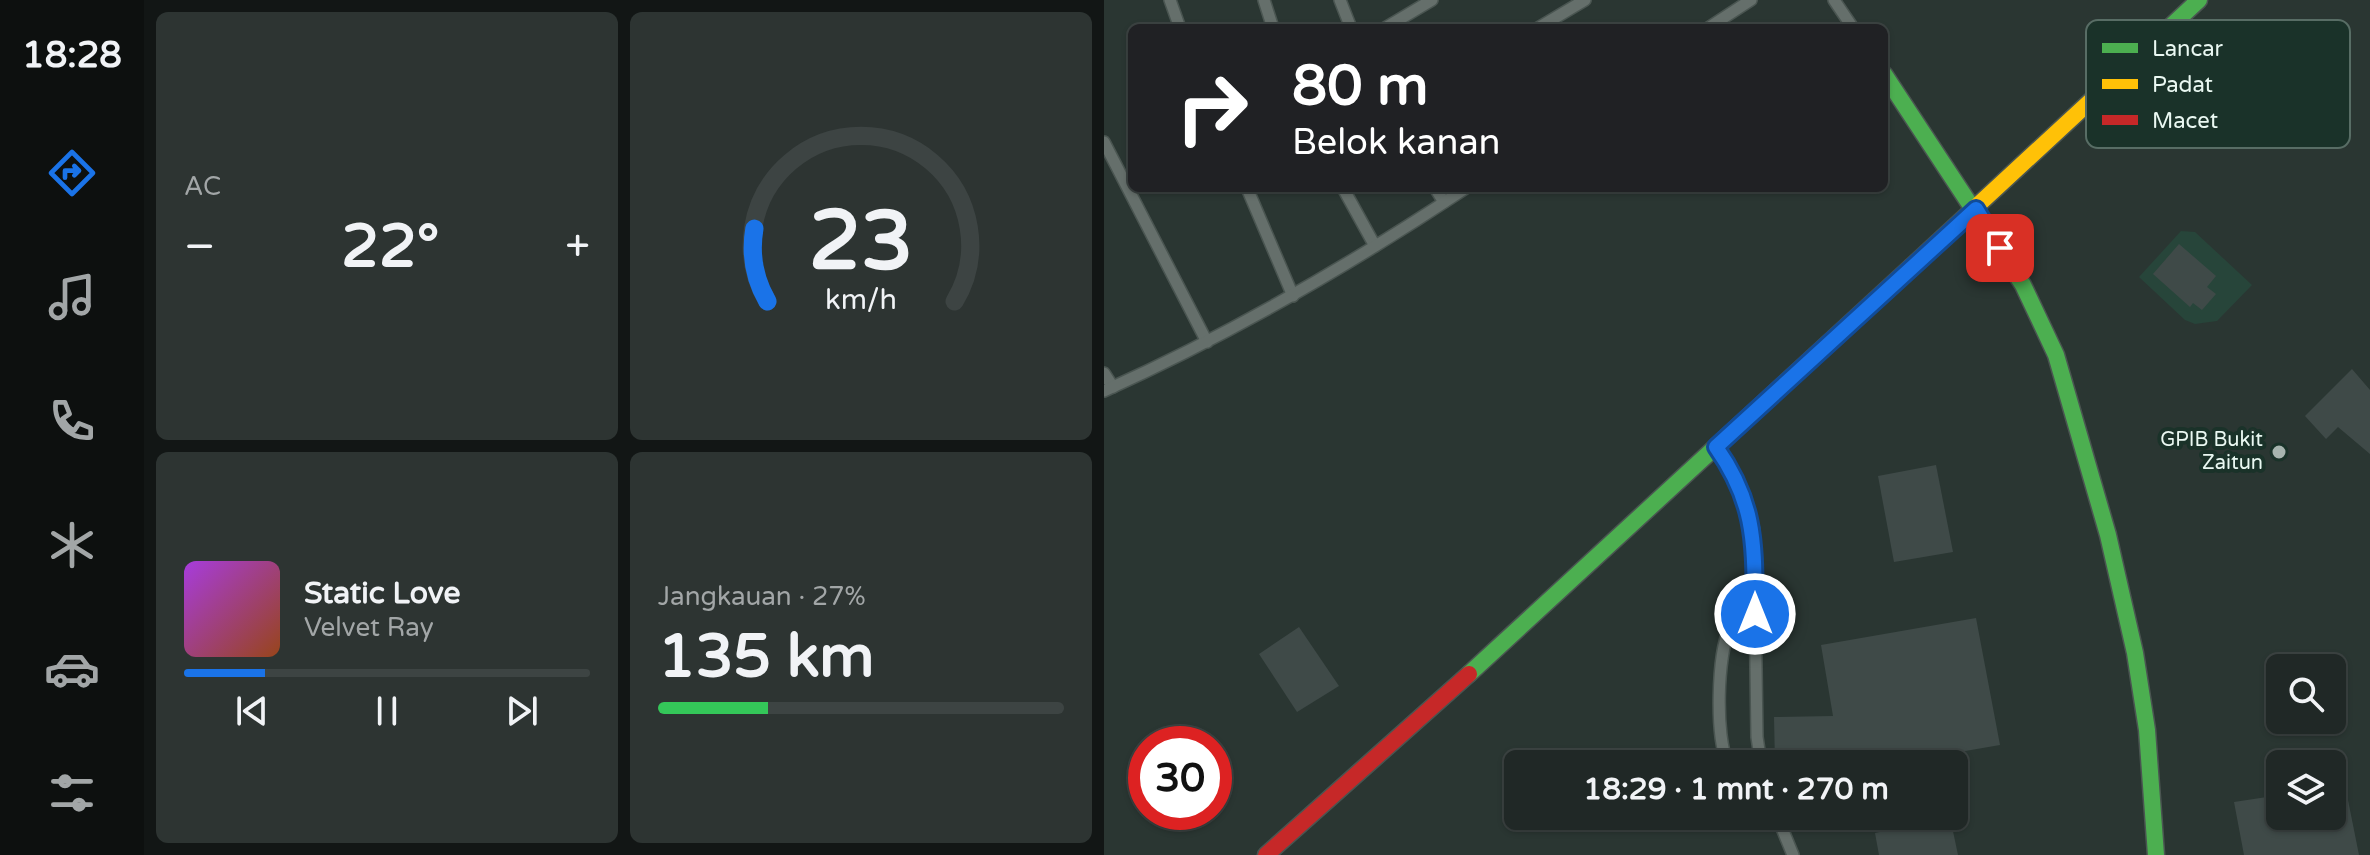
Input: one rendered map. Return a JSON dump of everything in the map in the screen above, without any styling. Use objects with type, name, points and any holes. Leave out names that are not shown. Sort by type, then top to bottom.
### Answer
[{"type":"street","points":[[1170,0],[1179,24]]},
{"type":"street","points":[[1264,0],[1272,24]]},
{"type":"street","points":[[1340,0],[1349,24]]},
{"type":"street","points":[[1392,24],[1432,0]]},
{"type":"street","points":[[1545,24],[1585,0]]},
{"type":"street","points":[[1714,24],[1751,0]]},
{"type":"street","points":[[1834,0],[1850,24]]},
{"type":"street","points":[[2178,20],[2199,0]]},
{"type":"street","points":[[1888,80],[1976,209],[2033,305],[2067,389],[2123,593],[2135,653],[2147,730],[2156,855]]},
{"type":"street","points":[[1266,855],[1493,654],[2086,106]]},
{"type":"street","points":[[1104,142],[1128,189]]},
{"type":"street","points":[[1130,192],[1207,342]]},
{"type":"street","points":[[1249,192],[1293,296]]},
{"type":"street","points":[[1345,192],[1375,246]]},
{"type":"street","points":[[1438,192],[1444,202]]},
{"type":"street","points":[[1104,373],[1108,389],[1207,342],[1293,296],[1460,192]]},
{"type":"street","points":[[1716,447],[1732,470],[1750,512],[1759,750]]},
{"type":"street","points":[[1722,750],[1719,712],[1729,629],[1754,589]]},
{"type":"street","points":[[1783,830],[1793,855]]},
{"type":"shaded area","points":[[2181,231],[2195,232],[2252,285],[2217,321],[2195,324],[2185,320],[2139,277]]},
{"type":"building","points":[[2179,244],[2216,276],[2207,287],[2216,294],[2202,310],[2193,303],[2190,307],[2153,274]]},
{"type":"building","points":[[2352,369],[2370,390],[2370,454],[2338,427],[2326,439],[2305,416]]},
{"type":"building","points":[[1936,465],[1953,552],[1894,562],[1878,476]]},
{"type":"building","points":[[1976,618],[2000,745],[1968,751],[1775,750],[1774,717],[1833,716],[1821,645]]},
{"type":"building","points":[[1299,627],[1339,686],[1297,712],[1259,654]]},
{"type":"building","points":[[2346,790],[2359,855],[2244,855],[2234,802],[2266,797],[2266,830],[2346,830]]},
{"type":"building","points":[[1889,830],[1953,830],[1958,855],[1879,855],[1875,833]]},
{"type":"traffic: fast","points":[[2178,20],[2199,0]]},
{"type":"traffic: fast","points":[[1888,80],[2023,285],[2056,355],[2108,535],[2135,653],[2147,730],[2156,855]]},
{"type":"traffic: fast","points":[[1469,674],[1911,267]]},
{"type":"traffic: slow","points":[[1911,267],[2086,105]]},
{"type":"traffic: jam","points":[[1266,855],[1469,674]]},
{"type":"place","name":"GPIB Bukit Zaitun","points":[[2279,452]]},
{"type":"route","points":[[1755,614],[1754,530],[1750,512],[1732,470],[1716,447],[1976,209],[2000,248]]}]
